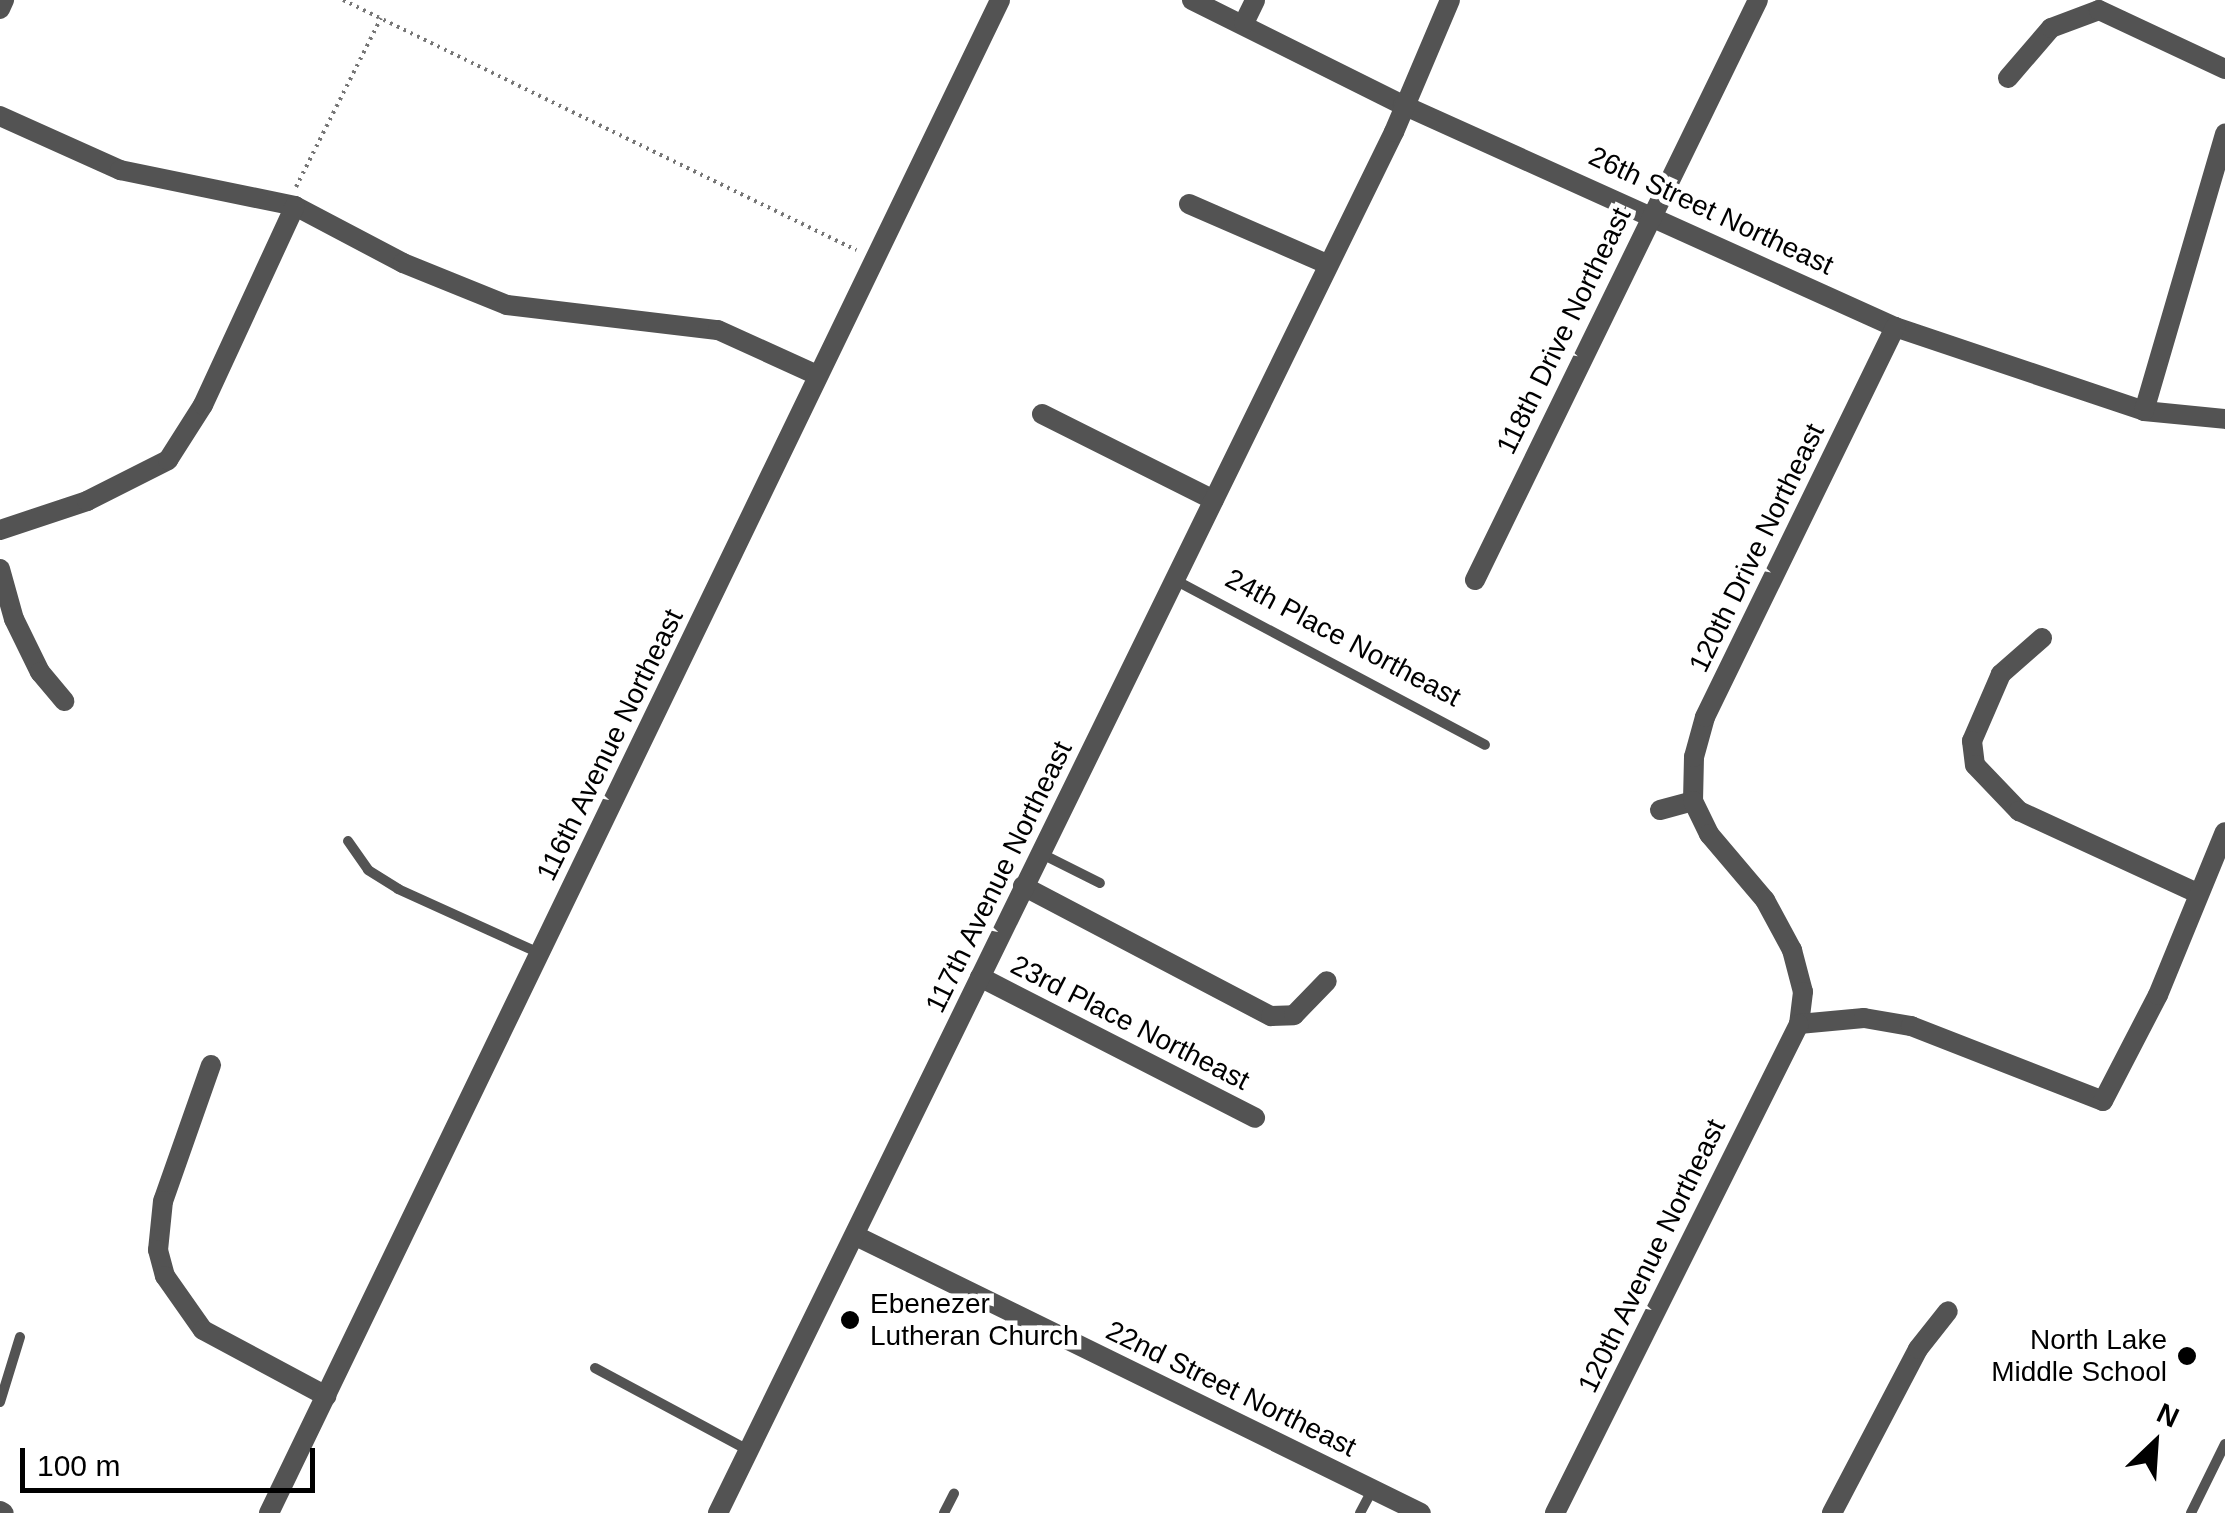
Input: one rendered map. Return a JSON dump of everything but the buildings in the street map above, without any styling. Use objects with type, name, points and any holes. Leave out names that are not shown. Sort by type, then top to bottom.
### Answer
[{"type":"street","points":[[0,9],[4,0]]},
{"type":"street","name":"116th Avenue Northeast","points":[[269,1513],[1000,0]]},
{"type":"street","name":"26th Street Northeast","points":[[1192,0],[1404,105],[1651,212],[1896,326],[2144,411],[2225,420]]},
{"type":"street","points":[[1244,23],[1255,0]]},
{"type":"street","name":"117th Avenue Northeast","points":[[718,1513],[741,1483],[1040,852],[1176,580],[1404,105],[1450,0]]},
{"type":"street","name":"118th Drive Northeast","points":[[1475,580],[1651,212],[1758,0]]},
{"type":"street","points":[[2008,78],[2051,28],[2099,10],[2225,69]]},
{"type":"street","points":[[0,116],[120,170],[295,206],[402,264],[507,305],[718,330],[817,374]]},
{"type":"street","points":[[2144,411],[2225,134]]},
{"type":"street","points":[[1189,204],[1327,264]]},
{"type":"street","points":[[0,530],[87,501],[168,460],[204,405],[295,206]]},
{"type":"street","name":"120th Drive Northeast","points":[[1693,801],[1694,756],[1705,717],[1896,326]]},
{"type":"street","points":[[1042,414],[1214,500]]},
{"type":"street","points":[[0,569],[14,620],[40,672],[64,701]]},
{"type":"street","points":[[2042,638],[2001,674],[1972,741],[1975,765],[2019,811],[2195,892]]},
{"type":"street","points":[[1660,810],[1693,801],[1709,834],[1765,900],[1792,950],[1803,992],[1800,1024],[1864,1018],[1924,1029],[2103,1100],[2158,996],[2195,892],[2225,832]]},
{"type":"street","points":[[1024,886],[1271,1016],[1294,1015],[1327,980]]},
{"type":"street","name":"23rd Place Northeast","points":[[980,977],[1255,1118]]},
{"type":"street","name":"120th Avenue Northeast","points":[[1555,1513],[1800,1024]]},
{"type":"street","points":[[211,1064],[163,1200],[158,1250],[165,1276],[204,1330],[326,1396]]},
{"type":"street","name":"22nd Street Northeast","points":[[856,1236],[1032,1329],[1409,1510]]},
{"type":"street","points":[[1832,1513],[1918,1350],[1948,1312]]},
{"type":"lane","name":"24th Place Northeast","points":[[1176,580],[1485,746]]},
{"type":"lane","points":[[348,841],[368,870],[398,889],[540,954]]},
{"type":"lane","points":[[1040,852],[1100,883]]},
{"type":"lane","points":[[0,1402],[20,1337]]},
{"type":"lane","points":[[595,1368],[755,1448]]},
{"type":"lane","points":[[2191,1513],[2225,1444]]},
{"type":"lane","points":[[1360,1513],[1372,1489]]},
{"type":"lane","points":[[944,1513],[954,1493]]},
{"type":"path","points":[[344,0],[874,259]]},
{"type":"path","points":[[295,206],[296,180],[381,18]]},
{"type":"place","name":"Ebenezer Lutheran Church","points":[[850,1320]]},
{"type":"place","name":"North Lake Middle School","points":[[2187,1356]]}]
